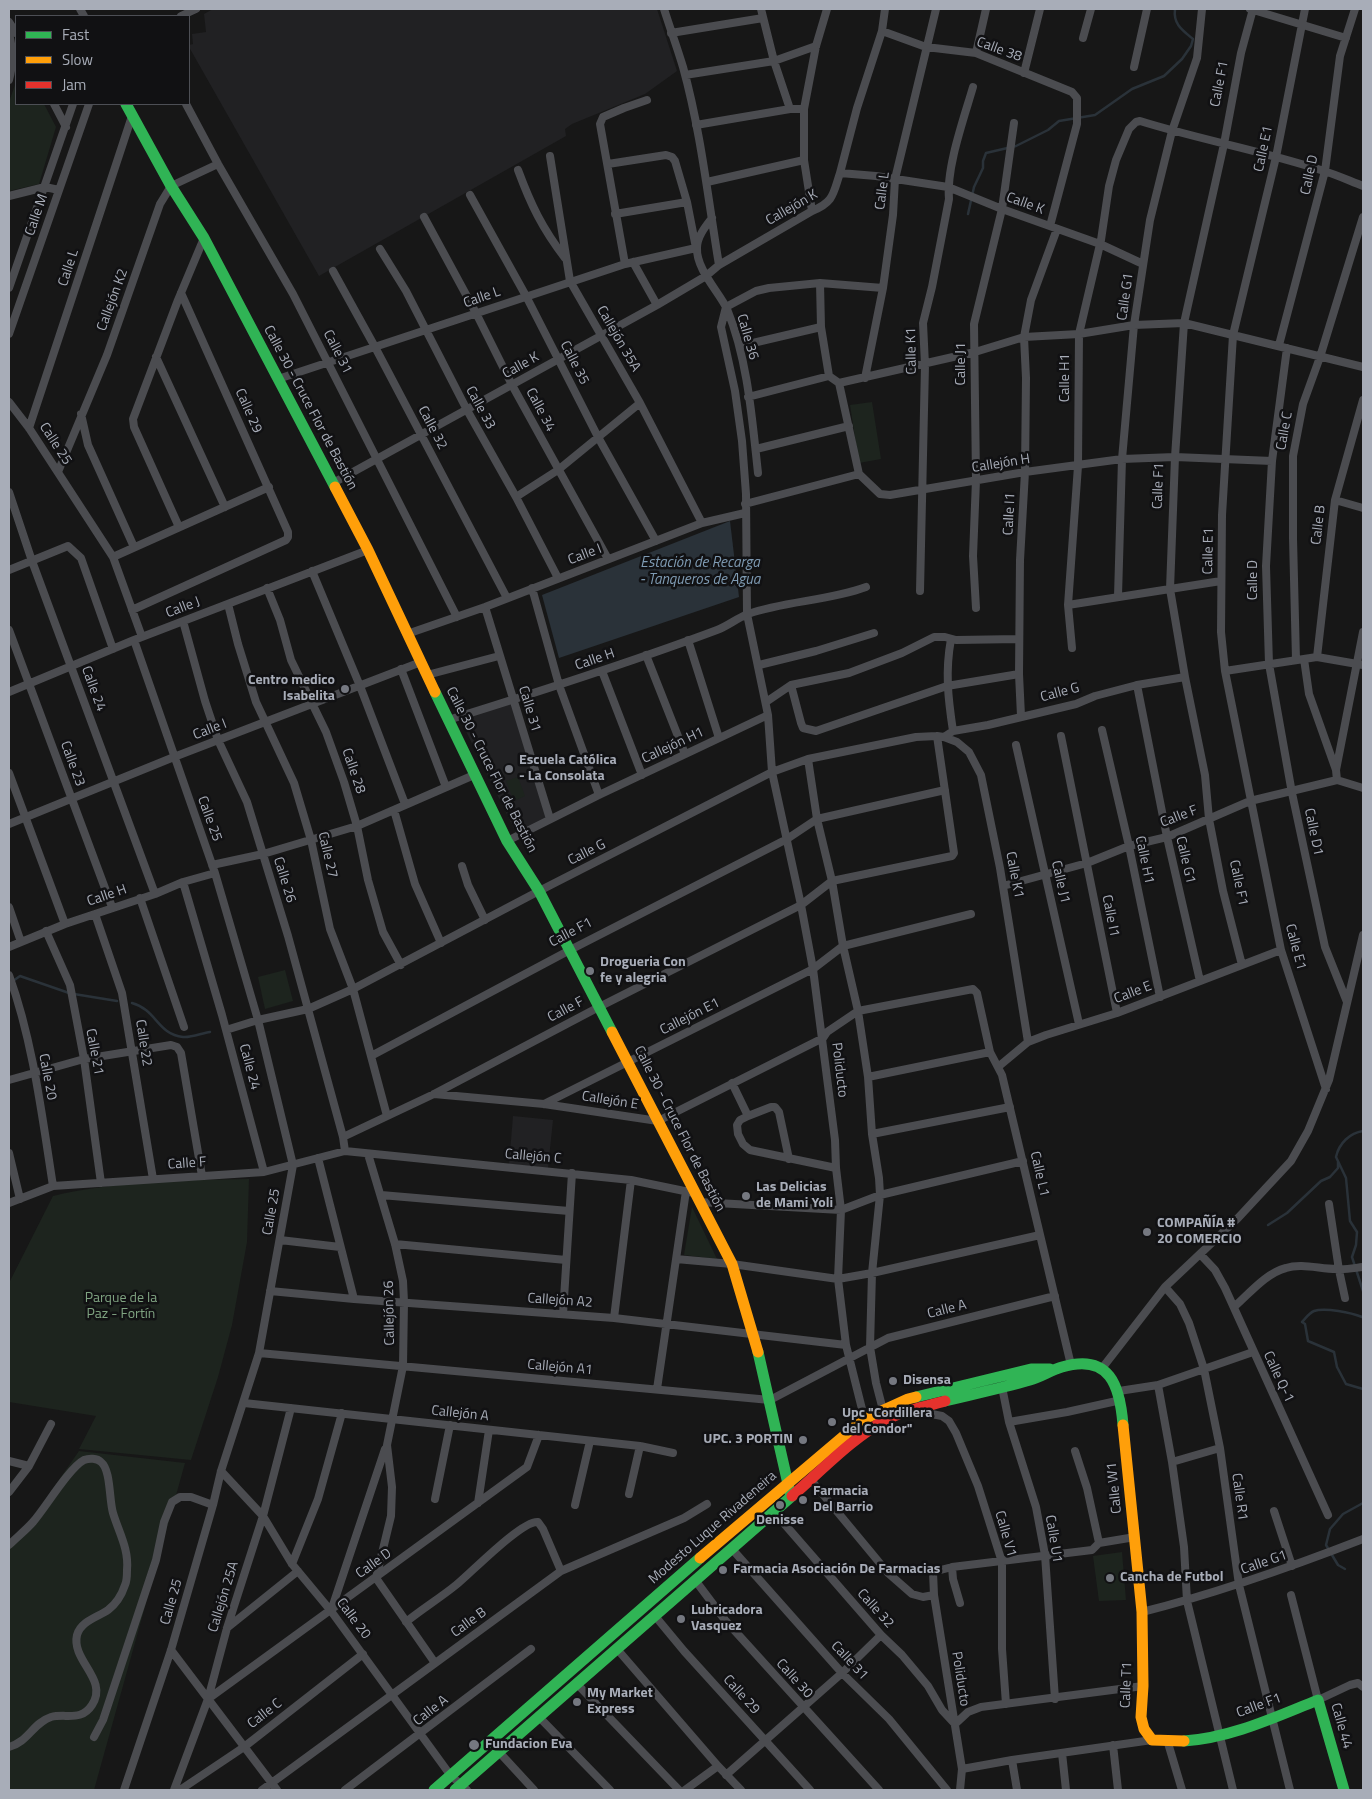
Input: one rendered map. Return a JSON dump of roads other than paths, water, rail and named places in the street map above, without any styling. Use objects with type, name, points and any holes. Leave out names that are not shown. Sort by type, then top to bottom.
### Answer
[{"type":"street","points":[[183,15],[196,9]]},
{"type":"street","points":[[664,9],[685,75],[696,125],[707,182],[719,265]]},
{"type":"street","points":[[761,9],[774,61],[790,109]]},
{"type":"street","points":[[812,211],[804,160],[804,108],[816,46],[827,9]]},
{"type":"street","name":"Callejón K","points":[[719,265],[812,211],[826,206],[833,195],[840,174],[857,108],[882,31],[885,9]]},
{"type":"street","name":"Calle L","points":[[865,378],[883,288],[893,215],[895,179],[936,9]]},
{"type":"street","points":[[976,53],[986,9]]},
{"type":"street","points":[[1024,73],[1040,9]]},
{"type":"street","points":[[1083,38],[1091,9]]},
{"type":"street","points":[[1134,67],[1147,9]]},
{"type":"street","name":"Calle G1","points":[[1118,596],[1122,460],[1134,325],[1150,220],[1172,131],[1196,58],[1202,9]]},
{"type":"street","points":[[1251,9],[1346,38]]},
{"type":"street","name":"Calle F1","points":[[1242,965],[1223,891],[1210,819],[1205,775],[1185,677],[1170,589],[1175,457],[1184,324],[1224,144],[1251,9]]},
{"type":"street","name":"Calle E1","points":[[1305,9],[1276,157],[1233,335],[1225,458],[1221,632],[1225,670],[1281,950],[1326,1090]]},
{"type":"street","name":"Calle D","points":[[1269,664],[1266,566],[1272,461],[1283,347],[1325,171],[1340,56],[1355,9]]},
{"type":"street","points":[[671,33],[764,18]]},
{"type":"street","name":"Calle 38","points":[[882,31],[926,47],[976,53],[1072,92],[1077,98],[1077,124]]},
{"type":"street","points":[[9,34],[12,42],[9,80]]},
{"type":"street","points":[[685,75],[774,61],[816,46]]},
{"type":"street","name":"Calle K1","points":[[920,591],[925,365],[923,323],[949,199],[948,187],[973,87]]},
{"type":"street","points":[[647,100],[603,117],[600,124],[615,214],[629,263],[657,305]]},
{"type":"street","points":[[55,105],[66,127]]},
{"type":"street","name":"Calle M","points":[[9,288],[73,105]]},
{"type":"street","name":"Calle M","points":[[9,334],[89,105]]},
{"type":"street","name":"Calle 30 - Cruce Flor de Bastión","points":[[126,105],[171,186],[204,238],[333,483],[368,550],[507,841],[539,891],[658,1121],[693,1195],[732,1264],[754,1333],[791,1497]]},
{"type":"street","name":"Calle 31","points":[[187,105],[218,164],[293,294],[457,617]]},
{"type":"street","points":[[696,125],[804,108]]},
{"type":"street","name":"Calle L","points":[[29,428],[132,116]]},
{"type":"street","name":"Calle H1","points":[[1072,648],[1068,605],[1078,466],[1079,334],[1100,244],[1109,186],[1116,160],[1129,129],[1136,122],[1140,121],[1172,131]]},
{"type":"street","name":"Calle J1","points":[[976,608],[973,556],[976,480],[974,324],[979,297],[1002,209],[1014,124]]},
{"type":"street","name":"Calle I1","points":[[1021,716],[1019,638],[1020,560],[1025,472],[1026,378],[1024,336],[1031,300],[1054,228],[1077,124]]},
{"type":"street","points":[[1172,131],[1325,171],[1363,186]]},
{"type":"street","name":"Calle 36","points":[[608,164],[666,155],[672,157],[675,161],[687,202],[696,248],[706,276],[726,308],[740,346],[758,473]]},
{"type":"street","name":"Callejón 35A","points":[[550,156],[570,281],[640,403],[702,523]]},
{"type":"street","points":[[707,182],[804,160]]},
{"type":"street","points":[[171,186],[218,164]]},
{"type":"street","points":[[518,170],[531,206],[566,260]]},
{"type":"street","points":[[840,174],[895,179]]},
{"type":"street","name":"Calle K","points":[[895,179],[948,187],[1002,209],[1100,244],[1143,264]]},
{"type":"street","name":"Callejón K2","points":[[58,472],[106,355],[160,204],[171,186]]},
{"type":"street","points":[[9,196],[45,187],[59,190]]},
{"type":"street","name":"Calle 35","points":[[470,195],[526,296],[598,437],[656,541]]},
{"type":"street","points":[[615,214],[687,202]]},
{"type":"street","name":"Calle 34","points":[[424,217],[476,313],[512,385],[608,560]]},
{"type":"street","name":"Calle C","points":[[1336,770],[1309,694],[1300,659],[1293,538],[1293,456],[1303,404],[1320,357],[1363,217]]},
{"type":"street","points":[[696,248],[701,233],[712,218]]},
{"type":"street","points":[[180,527],[134,427],[133,418],[204,238]]},
{"type":"street","name":"Calle L","points":[[278,379],[570,281],[629,263],[696,248]]},
{"type":"street","name":"Calle 33","points":[[380,249],[406,291],[466,410],[516,497],[558,578]]},
{"type":"street","name":"Calle K","points":[[333,483],[657,305],[706,276],[719,265]]},
{"type":"street","name":"Calle 32","points":[[333,271],[422,434],[507,598]]},
{"type":"street","points":[[768,715],[747,614],[742,441],[735,391],[721,327],[726,308],[756,291],[769,288],[820,283],[883,288]]},
{"type":"street","points":[[745,504],[859,474],[839,383],[829,376],[821,327],[820,283]]},
{"type":"street","name":"Calle 29","points":[[132,610],[286,540],[288,536],[270,488],[181,293]]},
{"type":"street","points":[[839,383],[925,365],[938,360],[975,352],[1024,336],[1079,334],[1134,325],[1184,324],[1363,367]]},
{"type":"street","points":[[740,346],[821,327]]},
{"type":"street","points":[[156,357],[225,507]]},
{"type":"street","points":[[748,397],[829,376]]},
{"type":"street","name":"Calle B","points":[[1317,657],[1334,500],[1363,400]]},
{"type":"street","name":"Calle 25","points":[[9,402],[29,428],[113,557],[132,610],[138,638],[174,757],[215,874],[258,1020],[293,1165],[259,1353],[221,1471],[171,1650],[124,1790]]},
{"type":"street","points":[[516,497],[558,470],[640,403]]},
{"type":"street","points":[[82,414],[88,445],[134,547]]},
{"type":"street","points":[[756,449],[849,426]]},
{"type":"street","name":"Callejón H","points":[[859,474],[880,494],[890,495],[1025,472],[1122,460],[1175,457],[1272,461]]},
{"type":"street","points":[[113,557],[270,488]]},
{"type":"street","name":"Calle 24","points":[[9,492],[32,560],[155,894]]},
{"type":"street","points":[[1334,500],[1363,508]]},
{"type":"street","name":"Calle I","points":[[407,634],[485,608],[702,523],[745,513]]},
{"type":"street","points":[[9,570],[68,546],[81,558],[112,649]]},
{"type":"street","name":"Calle J","points":[[9,692],[138,638],[368,550]]},
{"type":"street","points":[[312,571],[360,686],[405,804]]},
{"type":"street","points":[[1068,605],[1221,581]]},
{"type":"street","name":"Calle H","points":[[448,720],[559,686],[720,629],[747,614],[852,592],[866,587]]},
{"type":"street","name":"Calle 28","points":[[268,588],[280,620],[291,660],[326,732],[344,782],[357,826],[368,880],[383,932],[400,965]]},
{"type":"street","points":[[532,588],[559,686],[599,795]]},
{"type":"street","name":"Calle 27","points":[[228,604],[256,702],[294,782],[311,840],[330,929],[353,989],[387,1116]]},
{"type":"street","name":"Calle 31","points":[[485,608],[550,819]]},
{"type":"street","name":"Calle 26","points":[[183,621],[218,740],[247,802],[263,854],[288,936],[343,1137],[345,1151]]},
{"type":"street","name":"Calle 23","points":[[9,630],[112,907]]},
{"type":"street","points":[[1363,632],[1360,664],[1336,770],[1338,780],[1363,788]]},
{"type":"street","points":[[759,665],[874,633]]},
{"type":"street","points":[[766,702],[791,685],[849,673],[902,653],[934,637],[964,640],[1019,638]]},
{"type":"street","points":[[950,639],[947,662],[947,686],[953,731]]},
{"type":"street","points":[[688,640],[720,738]]},
{"type":"street","points":[[646,655],[685,754]]},
{"type":"street","points":[[427,675],[499,656]]},
{"type":"street","points":[[1225,670],[1317,657],[1360,664]]},
{"type":"street","name":"Calle I","points":[[9,824],[174,757],[421,662]]},
{"type":"street","name":"Calle D1","points":[[1269,664],[1292,793],[1325,947],[1347,1002]]},
{"type":"street","points":[[401,669],[446,787]]},
{"type":"street","points":[[602,670],[642,775]]},
{"type":"street","points":[[791,685],[801,723],[804,728],[816,731],[947,686],[1019,674]]},
{"type":"street","name":"Calle G","points":[[226,1030],[258,1020],[308,1010],[353,989],[772,772],[808,759],[916,737],[940,736],[953,731],[988,725],[1076,704],[1095,696],[1137,684],[1185,677]]},
{"type":"street","name":"Calle G1","points":[[1137,684],[1167,836],[1200,981]]},
{"type":"street","name":"Callejón H1","points":[[507,841],[768,715]]},
{"type":"street","name":"Poliducto","points":[[768,715],[772,772],[802,905],[823,1038],[836,1140],[836,1168],[841,1210],[838,1278],[846,1345],[866,1425]]},
{"type":"street","name":"Calle H1","points":[[1102,730],[1129,846],[1160,996]]},
{"type":"street","points":[[832,881],[952,856],[954,853],[940,736]]},
{"type":"street","name":"Calle K1","points":[[940,736],[957,742],[969,752],[981,775],[1003,886],[1028,1042]]},
{"type":"street","name":"Calle I1","points":[[1062,736],[1117,1013]]},
{"type":"street","name":"Calle J1","points":[[1016,746],[1079,1024]]},
{"type":"street","name":"Poliducto","points":[[808,759],[817,819],[832,881],[843,946],[858,1011],[868,1077],[872,1134],[880,1178],[872,1273],[870,1347],[883,1410]]},
{"type":"street","points":[[9,773],[65,924]]},
{"type":"street","points":[[212,865],[263,854],[357,826],[474,774]]},
{"type":"street","name":"Calle F","points":[[1003,886],[1087,863],[1129,846],[1167,836],[1250,802],[1338,780]]},
{"type":"street","points":[[817,819],[945,790]]},
{"type":"street","points":[[394,810],[416,884],[440,944]]},
{"type":"street","name":"Calle F1","points":[[371,1056],[570,950],[787,839],[817,819]]},
{"type":"street","points":[[462,866],[468,885],[485,920]]},
{"type":"street","name":"Calle H","points":[[9,947],[46,931],[112,907],[155,894],[182,882],[215,874]]},
{"type":"street","name":"Calle F","points":[[343,1137],[434,1094],[599,1007],[802,905],[832,881]]},
{"type":"street","name":"Calle 24","points":[[182,882],[226,1030],[264,1172]]},
{"type":"street","points":[[140,898],[184,1028]]},
{"type":"street","points":[[9,906],[21,942]]},
{"type":"street","name":"Calle 22","points":[[95,914],[122,992],[153,1179]]},
{"type":"street","points":[[843,946],[971,914]]},
{"type":"street","name":"Calle 21","points":[[46,931],[70,985],[84,1059],[101,1182]]},
{"type":"street","points":[[1103,1367],[1165,1287],[1238,1218],[1290,1161],[1308,1130],[1326,1090],[1363,935]]},
{"type":"street","name":"Callejón E1","points":[[544,1104],[813,969],[843,946]]},
{"type":"street","name":"Calle E","points":[[998,1068],[1028,1042],[1117,1013],[1281,950]]},
{"type":"street","name":"Calle 20","points":[[10,977],[34,1072],[53,1186]]},
{"type":"street","name":"Calle L1","points":[[858,1011],[970,989],[977,993],[990,1052],[998,1068],[1010,1107],[1071,1365]]},
{"type":"street","points":[[658,1121],[823,1038],[827,1032],[858,1011]]},
{"type":"street","points":[[9,1080],[84,1059],[131,1053],[171,1045],[177,1047],[181,1053],[202,1176]]},
{"type":"street","points":[[868,1077],[990,1052]]},
{"type":"street","points":[[732,1083],[748,1116]]},
{"type":"street","name":"Callejón E","points":[[434,1094],[544,1104],[658,1121]]},
{"type":"street","points":[[789,1159],[778,1109],[772,1107],[740,1120],[737,1125],[738,1134],[743,1144],[750,1150],[757,1153],[836,1168]]},
{"type":"street","points":[[872,1134],[1010,1107]]},
{"type":"street","name":"Calle F","points":[[9,1203],[53,1186],[264,1172],[345,1151],[368,1154]]},
{"type":"street","points":[[9,1154],[20,1199]]},
{"type":"street","name":"Callejón C","points":[[368,1154],[572,1173],[631,1180],[693,1195],[841,1210]]},
{"type":"street","name":"Callejón 26","points":[[331,1611],[386,1445],[403,1366],[403,1281],[396,1244],[368,1154]]},
{"type":"street","points":[[318,1158],[354,1299]]},
{"type":"street","points":[[841,1210],[880,1195],[1023,1161]]},
{"type":"street","points":[[562,1314],[572,1173]]},
{"type":"street","points":[[614,1318],[631,1180]]},
{"type":"street","points":[[381,1195],[569,1211]]},
{"type":"street","points":[[656,1389],[676,1259],[693,1195]]},
{"type":"street","points":[[1329,1204],[1339,1270],[1346,1298]]},
{"type":"street","points":[[676,1259],[732,1264],[838,1278],[872,1273],[1040,1235]]},
{"type":"street","points":[[280,1240],[340,1247]]},
{"type":"street","points":[[396,1244],[566,1260]]},
{"type":"street","name":"Calle Q-1","points":[[1200,1254],[1215,1270],[1234,1307],[1328,1515]]},
{"type":"street","points":[[1234,1307],[1264,1280],[1275,1272],[1287,1267],[1299,1266],[1339,1270],[1363,1267]]},
{"type":"street","name":"Calle R1","points":[[1165,1287],[1180,1304],[1189,1322],[1204,1369],[1220,1448],[1239,1585],[1290,1790]]},
{"type":"street","name":"Callejón A2","points":[[270,1292],[614,1318],[846,1345]]},
{"type":"street","name":"Calle A","points":[[849,1358],[888,1338],[1055,1296]]},
{"type":"street","points":[[1009,1422],[1067,1412],[1158,1385],[1253,1352]]},
{"type":"street","name":"Callejón A1","points":[[259,1353],[770,1400]]},
{"type":"street","points":[[770,1400],[849,1358]]},
{"type":"street","name":"Modesto Luque Rivadeneira","points":[[462,1788],[479,1769],[811,1480],[883,1410],[908,1400],[1031,1369],[1052,1369],[1088,1363],[1103,1367]]},
{"type":"street","name":"Calle W1","points":[[1103,1367],[1112,1378],[1120,1395],[1142,1612]]},
{"type":"street","name":"Modesto Luque Rivadeneira","points":[[434,1790],[737,1526],[788,1484],[866,1425],[908,1411],[1033,1379],[1052,1369]]},
{"type":"street","points":[[1158,1385],[1172,1462],[1184,1547],[1187,1601],[1233,1790]]},
{"type":"street","name":"Calle U1","points":[[1002,1387],[1009,1422],[1036,1507],[1045,1555],[1055,1699]]},
{"type":"street","name":"Callejón A","points":[[244,1402],[640,1446],[672,1453]]},
{"type":"street","name":"Callejón 25A","points":[[174,1790],[208,1699],[292,1408]]},
{"type":"street","name":"Calle V1","points":[[908,1411],[928,1412],[942,1416],[948,1421],[956,1433],[978,1486],[1002,1562],[1002,1649],[1006,1704]]},
{"type":"street","points":[[292,1564],[318,1499],[342,1414]]},
{"type":"street","points":[[9,1492],[29,1466],[51,1424]]},
{"type":"street","points":[[435,1499],[450,1426]]},
{"type":"street","points":[[478,1503],[489,1430]]},
{"type":"street","name":"Calle D","points":[[208,1699],[527,1467],[539,1435]]},
{"type":"street","points":[[575,1505],[590,1441]]},
{"type":"street","name":"Callejón 26","points":[[376,1578],[391,1516],[392,1499],[386,1445]]},
{"type":"street","points":[[629,1494],[640,1446]]},
{"type":"street","points":[[1172,1462],[1220,1448]]},
{"type":"street","points":[[1075,1451],[1087,1488],[1099,1543]]},
{"type":"street","points":[[9,1545],[33,1522],[74,1468],[84,1460],[92,1458],[101,1462],[107,1470],[111,1506],[126,1546],[128,1561],[126,1583],[119,1599],[110,1609],[85,1623],[78,1633],[76,1644],[96,1682],[97,1694],[92,1705],[85,1712],[73,1717],[52,1717],[38,1724],[19,1744],[9,1747]]},
{"type":"street","points":[[9,1461],[29,1466]]},
{"type":"street","name":"Calle 20","points":[[221,1471],[262,1516],[292,1564],[331,1611],[451,1776],[462,1788]]},
{"type":"street","points":[[811,1480],[888,1573],[912,1594],[923,1597],[934,1595]]},
{"type":"street","points":[[94,1737],[103,1720],[156,1560],[164,1522],[172,1502],[180,1497],[191,1497],[213,1505]]},
{"type":"street","name":"Calle B","points":[[262,1790],[561,1571],[684,1518],[707,1504]]},
{"type":"street","points":[[1274,1511],[1292,1566]]},
{"type":"street","name":"Calle 32","points":[[774,1512],[881,1635],[902,1655],[928,1686],[942,1710],[955,1724]]},
{"type":"street","points":[[406,1622],[457,1584],[513,1534],[533,1522],[538,1522],[543,1529],[561,1571]]},
{"type":"street","points":[[737,1526],[744,1539]]},
{"type":"street","points":[[960,1603],[952,1568],[1092,1550],[1099,1543],[1135,1538]]},
{"type":"street","name":"Calle G1","points":[[1142,1612],[1239,1585],[1363,1539]]},
{"type":"street","name":"Calle 31","points":[[732,1549],[842,1673],[889,1718],[947,1790]]},
{"type":"street","points":[[676,1597],[677,1585],[694,1564]]},
{"type":"street","name":"Poliducto","points":[[952,1568],[932,1572],[962,1769],[960,1790]]},
{"type":"street","points":[[227,1628],[298,1571]]},
{"type":"street","points":[[376,1578],[435,1663]]},
{"type":"street","name":"Calle 30","points":[[696,1580],[725,1620],[879,1790]]},
{"type":"street","points":[[1292,1595],[1318,1700]]},
{"type":"street","name":"Calle T1","points":[[1142,1612],[1143,1686],[1141,1716],[1144,1729],[1152,1740]]},
{"type":"street","name":"Calle 29","points":[[655,1616],[810,1790]]},
{"type":"street","points":[[726,1775],[842,1673],[881,1635]]},
{"type":"street","name":"Calle A","points":[[345,1790],[531,1649]]},
{"type":"street","points":[[617,1649],[741,1790]]},
{"type":"street","points":[[171,1650],[277,1790]]},
{"type":"street","name":"Calle C","points":[[180,1790],[244,1746],[363,1654]]},
{"type":"street","points":[[577,1684],[679,1790]]},
{"type":"street","name":"Calle F1","points":[[1168,1743],[1190,1742],[1220,1735],[1272,1718],[1350,1685],[1360,1685]]},
{"type":"street","points":[[955,1724],[968,1712],[975,1709],[1143,1686]]},
{"type":"street","name":"Calle 44","points":[[1318,1700],[1344,1790]]},
{"type":"street","points":[[539,1717],[610,1790]]},
{"type":"street","points":[[962,1769],[1152,1740],[1168,1743],[1182,1790]]},
{"type":"street","points":[[1113,1745],[1118,1790]]},
{"type":"street","points":[[479,1769],[474,1763],[482,1756],[486,1746]]},
{"type":"street","points":[[499,1752],[534,1790]]},
{"type":"street","points":[[1062,1753],[1066,1790]]},
{"type":"street","points":[[1012,1760],[1016,1790]]},
{"type":"street","points":[[685,1790],[718,1766]]},
{"type":"water","name":"Estación de Recarga - Tanqueros de Agua","points":[[730,521],[739,597],[559,658],[542,595]]},
{"type":"waterway","points":[[968,214],[974,187],[983,168],[986,153],[1016,146],[1048,130],[1059,121],[1095,115],[1132,89],[1164,76],[1182,59],[1191,46],[1193,39],[1177,23],[1175,9]]},
{"type":"waterway","points":[[13,981],[20,976],[69,993]]},
{"type":"waterway","points":[[74,994],[117,1001]]},
{"type":"waterway","points":[[132,1003],[147,1011],[162,1027],[174,1035],[186,1037],[210,1032]]},
{"type":"waterway","points":[[1363,1131],[1354,1134],[1346,1140],[1337,1152],[1336,1157],[1346,1178],[1350,1221],[1357,1232],[1356,1245],[1352,1257],[1363,1291]]},
{"type":"waterway","points":[[1268,1225],[1287,1213],[1321,1181],[1330,1177],[1338,1168],[1338,1162]]},
{"type":"waterway","points":[[1363,1316],[1338,1311],[1319,1310],[1311,1313],[1302,1322],[1305,1324],[1308,1341],[1334,1352],[1337,1367],[1346,1384],[1363,1389]]},
{"type":"waterway","points":[[1345,1569],[1338,1565],[1326,1545],[1330,1529],[1343,1514],[1363,1503]]},
{"type":"place","name":"Centro medico Isabelita","points":[[345,689]]},
{"type":"place","name":"Escuela Católica - La Consolata","points":[[509,769]]},
{"type":"place","name":"Drogueria Con fe y alegria","points":[[590,971]]},
{"type":"place","name":"Las Delicias de Mami Yoli","points":[[746,1196]]},
{"type":"place","name":"COMPAÑÍA # 20 COMERCIO","points":[[1147,1232]]},
{"type":"place","name":"Disensa","points":[[893,1381]]},
{"type":"place","name":"Upc \"Cordillera del Condor\"","points":[[832,1422]]},
{"type":"place","name":"UPC. 3 PORTIN","points":[[803,1440]]},
{"type":"place","name":"Farmacia Del Barrio","points":[[803,1500]]},
{"type":"place","name":"Denisse","points":[[780,1505]]},
{"type":"place","name":"Farmacia Asociación De Farmacias","points":[[723,1570]]},
{"type":"place","name":"Cancha de Futbol","points":[[1110,1578]]},
{"type":"place","name":"Lubricadora Vasquez","points":[[681,1619]]},
{"type":"place","name":"My Market Express","points":[[577,1702]]},
{"type":"place","name":"Fundacion Eva","points":[[474,1745]]},
{"type":"park label","name":"Parque de la Paz - Fortín","points":[[121,1308]]}]
